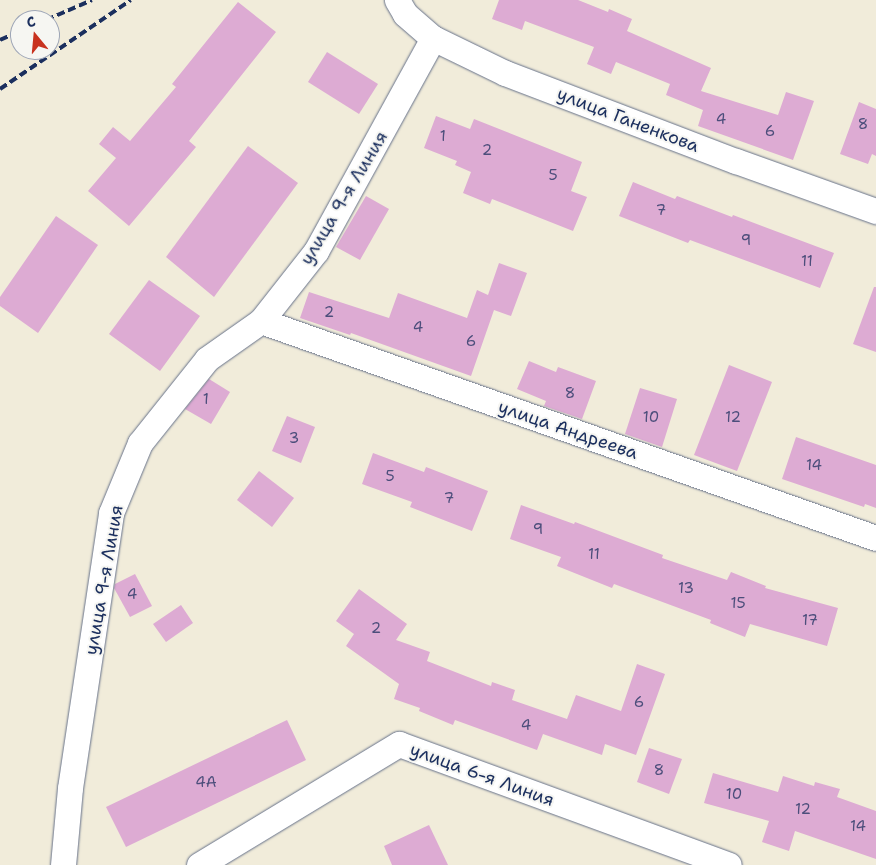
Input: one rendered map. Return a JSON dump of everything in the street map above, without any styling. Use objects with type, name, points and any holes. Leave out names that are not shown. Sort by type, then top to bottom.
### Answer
[{"type":"street","name":"улица Ганенкова","points":[[407,5],[433,38],[505,73],[736,161],[876,211]]},
{"type":"street","name":"улица 9-я Линия","points":[[63,865],[70,788],[111,513],[140,443],[207,359],[261,321],[316,252],[433,38]]},
{"type":"street","name":"улица Андреева","points":[[261,321],[876,538]]},
{"type":"street","name":"улица 6-я Линия","points":[[199,865],[399,744],[729,865]]},
{"type":"building","points":[[499,0],[578,0],[608,12],[609,9],[632,19],[627,31],[711,68],[701,91],[778,115],[786,92],[814,101],[793,160],[698,126],[703,110],[666,95],[670,84],[616,62],[611,74],[587,64],[594,47],[525,21],[522,30],[492,19]]},
{"type":"building","points":[[238,2],[276,32],[189,141],[196,147],[129,226],[88,191],[116,158],[99,144],[113,127],[130,141],[176,87],[172,84]]},
{"type":"building","points":[[327,52],[378,84],[359,114],[308,82]]},
{"type":"building","points":[[859,102],[876,109],[876,156],[872,154],[868,164],[840,154]]},
{"type":"building","points":[[436,116],[470,129],[474,119],[582,162],[571,191],[587,197],[573,231],[492,199],[490,204],[463,193],[471,172],[455,165],[457,161],[424,148]]},
{"type":"building","points":[[248,146],[298,183],[214,297],[166,257]]},
{"type":"building","points":[[633,182],[675,199],[677,196],[732,217],[733,215],[834,253],[820,288],[690,240],[688,243],[619,216]]},
{"type":"building","points":[[366,196],[389,209],[360,260],[336,247]]},
{"type":"building","points":[[56,216],[98,245],[38,333],[0,306],[0,297]]},
{"type":"building","points":[[499,263],[527,273],[511,316],[494,310],[471,376],[351,333],[350,335],[300,318],[309,292],[389,318],[398,293],[467,318],[477,290],[488,295]]},
{"type":"building","points":[[149,280],[200,316],[160,371],[109,334]]},
{"type":"building","points":[[874,287],[876,287],[876,352],[853,344]]},
{"type":"building","points":[[529,361],[556,372],[558,367],[596,381],[582,419],[544,406],[546,401],[517,389]]},
{"type":"building","points":[[729,365],[772,382],[737,471],[694,455]]},
{"type":"building","points":[[209,379],[230,392],[211,424],[185,409]]},
{"type":"building","points":[[640,388],[677,399],[662,447],[625,434]]},
{"type":"building","points":[[287,416],[315,427],[301,463],[272,451]]},
{"type":"building","points":[[796,437],[876,465],[876,508],[865,504],[864,507],[782,479]]},
{"type":"building","points":[[373,453],[424,472],[426,467],[488,491],[472,531],[410,507],[412,502],[362,484]]},
{"type":"building","points":[[259,471],[294,498],[272,527],[237,500]]},
{"type":"building","points":[[521,505],[574,524],[575,522],[663,555],[662,558],[727,580],[731,572],[766,586],[765,588],[838,608],[827,646],[750,624],[745,637],[710,623],[711,620],[614,584],[612,588],[557,566],[561,557],[510,539]]},
{"type":"building","points":[[135,574],[152,606],[130,617],[114,588],[115,584]]},
{"type":"building","points":[[359,589],[407,624],[396,640],[430,652],[427,661],[491,686],[492,682],[515,690],[512,700],[567,719],[576,695],[621,711],[637,664],[665,674],[636,755],[605,744],[602,755],[543,734],[537,750],[455,720],[453,725],[419,711],[420,708],[394,699],[399,684],[346,646],[354,634],[336,621]]},
{"type":"building","points":[[181,605],[193,623],[166,642],[153,624]]},
{"type":"building","points":[[287,720],[306,760],[126,847],[106,807]]},
{"type":"building","points":[[649,748],[682,759],[669,794],[637,782]]},
{"type":"building","points":[[713,773],[778,792],[783,776],[814,786],[815,782],[840,789],[837,797],[876,811],[876,859],[795,831],[789,851],[762,842],[769,821],[704,803]]},
{"type":"building","points":[[429,825],[448,865],[392,865],[384,846]]},
{"type":"railway","points":[[60,14],[92,0]]},
{"type":"railway","points":[[0,89],[131,0]]},
{"type":"railway","points":[[0,40],[10,36]]}]
